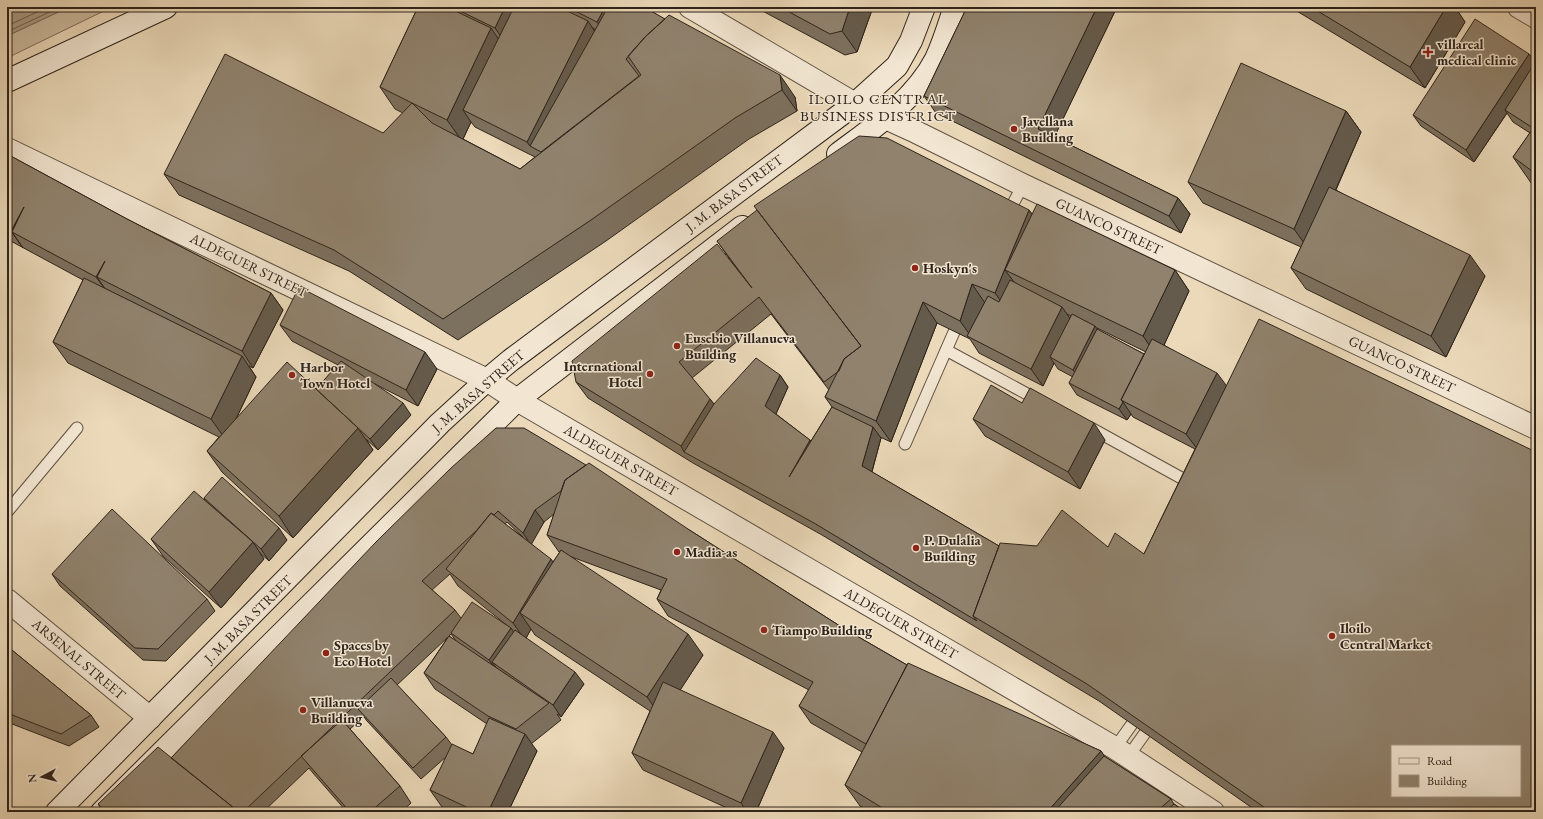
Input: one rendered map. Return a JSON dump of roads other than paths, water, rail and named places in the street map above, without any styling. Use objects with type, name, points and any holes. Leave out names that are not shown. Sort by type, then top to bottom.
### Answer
[{"type":"street","points":[[7,81],[166,7]]},
{"type":"street","name":"GUANCO STREET","points":[[690,7],[855,104],[1536,428]]},
{"type":"street","name":"J. M. BASA STREET","points":[[57,812],[440,423],[487,380],[536,341],[855,104],[897,66],[911,41],[924,7]]},
{"type":"street","points":[[824,165],[898,108],[921,82],[936,58],[955,7]]},
{"type":"street","points":[[1519,7],[1536,17]]},
{"type":"street","name":"ALDEGUER STREET","points":[[7,148],[487,380],[517,400],[1122,753],[1212,812]]},
{"type":"street","points":[[102,812],[517,400],[760,213]]},
{"type":"street","name":"ARSENAL STREET","points":[[7,600],[150,718]]},
{"type":"lane","points":[[1008,213],[1023,185]]},
{"type":"lane","points":[[905,444],[954,332]]},
{"type":"lane","points":[[946,350],[1048,405]]},
{"type":"lane","points":[[1083,424],[1185,480]]},
{"type":"lane","points":[[7,512],[77,428]]},
{"type":"lane","points":[[1122,753],[1132,724]]},
{"type":"lane","points":[[1122,753],[1145,733]]},
{"type":"water","points":[[7,7],[69,7],[7,36]]},
{"type":"place","name":"villareal medical clinic","points":[[1428,52]]},
{"type":"place","name":"Javellana Building","points":[[1014,129]]},
{"type":"place","name":"Hoskyn's","points":[[915,268]]},
{"type":"place","name":"Eusebio Villanueva Building","points":[[677,346]]},
{"type":"place","name":"International Hotel","points":[[650,374]]},
{"type":"place","name":"Harbor Town Hotel","points":[[292,375]]},
{"type":"place","name":"P. Dulalia Building","points":[[916,548]]},
{"type":"place","name":"Madia-as","points":[[677,552]]},
{"type":"place","name":"Tiampo Building","points":[[764,630]]},
{"type":"place","name":"Iloilo Central Market","points":[[1332,636]]},
{"type":"place","name":"Spaces by Eco Hotel","points":[[326,653]]},
{"type":"place","name":"Villanueva Building","points":[[303,710]]},
{"type":"district","name":"ILOILO CENTRAL BUSINESS DISTRICT","points":[[878,108]]}]
